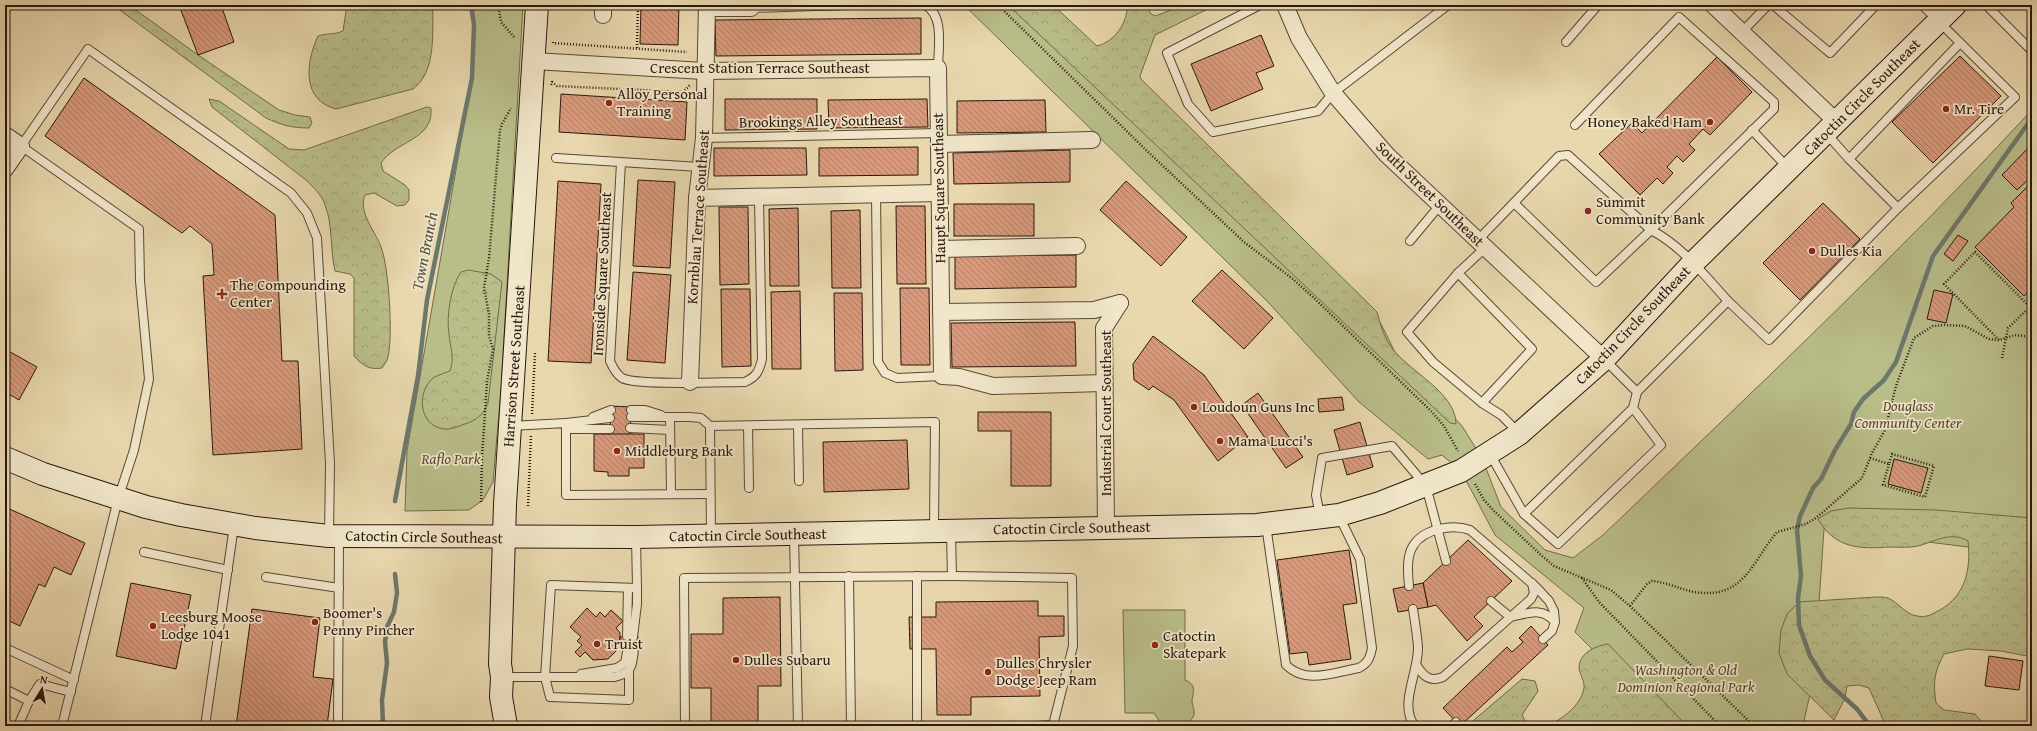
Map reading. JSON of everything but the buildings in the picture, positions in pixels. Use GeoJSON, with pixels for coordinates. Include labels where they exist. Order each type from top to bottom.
{"type":"FeatureCollection","features":[{"type":"Feature","properties":{"kind":"main road","name":"Harrison Street Southeast"},"geometry":{"type":"LineString","coordinates":[[506,726],[501,697],[502,677],[500,664],[503,538],[521,426],[537,5]]}},
{"type":"Feature","properties":{"kind":"main road","name":"Catoctin Circle Southeast"},"geometry":{"type":"LineString","coordinates":[[5,458],[43,474],[118,499],[181,515],[234,525],[290,533],[334,536],[503,538],[711,536],[1266,524],[1330,517],[1380,503],[1426,486],[1467,468],[1519,434],[1604,359],[1693,263],[1832,128],[1955,5]]}},
{"type":"Feature","properties":{"kind":"street","name":"South Street Southeast"},"geometry":{"type":"LineString","coordinates":[[1285,5],[1300,38],[1333,93],[1387,155],[1604,359]]}},
{"type":"Feature","properties":{"kind":"street"},"geometry":{"type":"LineString","coordinates":[[1714,5],[1742,32],[1832,128]]}},
{"type":"Feature","properties":{"kind":"street"},"geometry":{"type":"LineString","coordinates":[[707,6],[751,6]]}},
{"type":"Feature","properties":{"kind":"street","name":"Kornblau Terrace Southeast"},"geometry":{"type":"LineString","coordinates":[[690,382],[697,198],[704,138],[704,71],[707,6]]}},
{"type":"Feature","properties":{"kind":"street","name":"Crescent Station Terrace Southeast"},"geometry":{"type":"LineString","coordinates":[[534,61],[704,71],[938,68]]}},
{"type":"Feature","properties":{"kind":"street","name":"Haupt Square Southeast"},"geometry":{"type":"LineString","coordinates":[[938,68],[942,376]]}},
{"type":"Feature","properties":{"kind":"street"},"geometry":{"type":"LineString","coordinates":[[5,135],[21,146],[5,169]]}},
{"type":"Feature","properties":{"kind":"street"},"geometry":{"type":"LineString","coordinates":[[939,138],[1092,140]]}},
{"type":"Feature","properties":{"kind":"street"},"geometry":{"type":"LineString","coordinates":[[697,198],[759,198],[939,193]]}},
{"type":"Feature","properties":{"kind":"street"},"geometry":{"type":"LineString","coordinates":[[940,249],[1077,246]]}},
{"type":"Feature","properties":{"kind":"street","name":"Industrial Court Southeast"},"geometry":{"type":"LineString","coordinates":[[941,312],[1094,310],[1120,303],[1104,328],[1106,528]]}},
{"type":"Feature","properties":{"kind":"street"},"geometry":{"type":"LineString","coordinates":[[942,376],[959,377],[993,386],[1104,383]]}},
{"type":"Feature","properties":{"kind":"lane"},"geometry":{"type":"LineString","coordinates":[[751,6],[849,5]]}},
{"type":"Feature","properties":{"kind":"lane","name":"Haupt Square Southeast"},"geometry":{"type":"LineString","coordinates":[[925,5],[933,12],[937,23],[938,68]]}},
{"type":"Feature","properties":{"kind":"lane"},"geometry":{"type":"LineString","coordinates":[[1260,5],[1166,53],[1188,104],[1213,132],[1318,111],[1333,93],[1448,5]]}},
{"type":"Feature","properties":{"kind":"lane"},"geometry":{"type":"LineString","coordinates":[[1566,42],[1598,5]]}},
{"type":"Feature","properties":{"kind":"lane"},"geometry":{"type":"LineString","coordinates":[[1742,32],[1768,5]]}},
{"type":"Feature","properties":{"kind":"lane"},"geometry":{"type":"LineString","coordinates":[[1774,5],[1830,53],[1876,5]]}},
{"type":"Feature","properties":{"kind":"lane"},"geometry":{"type":"LineString","coordinates":[[1519,434],[1501,415],[1482,403],[1432,362],[1407,332],[1458,273],[1514,203],[1559,156],[1568,155],[1651,230],[1665,237],[1693,263],[1728,301],[1769,340],[1898,208],[2015,98],[1922,5]]}},
{"type":"Feature","properties":{"kind":"lane"},"geometry":{"type":"LineString","coordinates":[[1986,5],[2030,45]]}},
{"type":"Feature","properties":{"kind":"lane"},"geometry":{"type":"LineString","coordinates":[[1514,203],[1596,282],[1774,109],[1774,102],[1679,17],[1575,125]]}},
{"type":"Feature","properties":{"kind":"lane"},"geometry":{"type":"LineString","coordinates":[[1849,159],[1960,43]]}},
{"type":"Feature","properties":{"kind":"lane"},"geometry":{"type":"LineString","coordinates":[[62,726],[118,499],[134,450],[149,379],[140,281],[139,229],[21,146],[88,49],[291,193],[307,212],[317,238],[334,536],[339,588],[338,726]]}},
{"type":"Feature","properties":{"kind":"lane"},"geometry":{"type":"LineString","coordinates":[[1832,128],[1849,159],[1898,208]]}},
{"type":"Feature","properties":{"kind":"lane"},"geometry":{"type":"LineString","coordinates":[[1752,130],[1789,169]]}},
{"type":"Feature","properties":{"kind":"lane","name":"Brookings Alley Southeast"},"geometry":{"type":"LineString","coordinates":[[704,138],[939,138]]}},
{"type":"Feature","properties":{"kind":"lane"},"geometry":{"type":"LineString","coordinates":[[556,158],[700,167]]}},
{"type":"Feature","properties":{"kind":"lane","name":"Ironside Square Southeast"},"geometry":{"type":"LineString","coordinates":[[621,163],[610,361],[615,372],[623,379],[642,382],[745,382],[755,377],[760,369],[762,359],[759,198]]}},
{"type":"Feature","properties":{"kind":"lane"},"geometry":{"type":"LineString","coordinates":[[876,195],[878,362],[885,373],[897,378],[942,376]]}},
{"type":"Feature","properties":{"kind":"lane"},"geometry":{"type":"LineString","coordinates":[[1410,241],[1440,205]]}},
{"type":"Feature","properties":{"kind":"lane"},"geometry":{"type":"LineString","coordinates":[[1458,273],[1532,349],[1482,403]]}},
{"type":"Feature","properties":{"kind":"lane"},"geometry":{"type":"LineString","coordinates":[[1524,514],[1633,408],[1637,392],[1728,301]]}},
{"type":"Feature","properties":{"kind":"lane"},"geometry":{"type":"LineString","coordinates":[[1604,359],[1637,392]]}},
{"type":"Feature","properties":{"kind":"lane"},"geometry":{"type":"LineString","coordinates":[[1490,454],[1524,514],[1558,544],[1661,445],[1633,408]]}},
{"type":"Feature","properties":{"kind":"lane"},"geometry":{"type":"LineString","coordinates":[[670,423],[631,420],[670,423],[690,417],[700,418],[710,426],[798,426],[936,422],[942,531],[952,576]]}},
{"type":"Feature","properties":{"kind":"lane"},"geometry":{"type":"LineString","coordinates":[[521,426],[566,426],[610,420],[582,421],[566,426]]}},
{"type":"Feature","properties":{"kind":"lane"},"geometry":{"type":"LineString","coordinates":[[670,423],[671,494]]}},
{"type":"Feature","properties":{"kind":"lane"},"geometry":{"type":"LineString","coordinates":[[566,426],[566,495],[710,494]]}},
{"type":"Feature","properties":{"kind":"lane"},"geometry":{"type":"LineString","coordinates":[[710,426],[711,536]]}},
{"type":"Feature","properties":{"kind":"lane"},"geometry":{"type":"LineString","coordinates":[[748,426],[749,488]]}},
{"type":"Feature","properties":{"kind":"lane"},"geometry":{"type":"LineString","coordinates":[[798,426],[799,481]]}},
{"type":"Feature","properties":{"kind":"lane"},"geometry":{"type":"LineString","coordinates":[[1266,524],[1286,665],[1300,675],[1310,677],[1359,668],[1366,664],[1370,657],[1372,648],[1360,559],[1316,495],[1322,458],[1392,446],[1426,486],[1446,561]]}},
{"type":"Feature","properties":{"kind":"lane"},"geometry":{"type":"LineString","coordinates":[[205,726],[234,525]]}},
{"type":"Feature","properties":{"kind":"lane"},"geometry":{"type":"LineString","coordinates":[[1410,586],[1408,568],[1413,546],[1422,537],[1438,529],[1460,527],[1470,530],[1532,583],[1549,601],[1554,611],[1554,622],[1552,631],[1543,639]]}},
{"type":"Feature","properties":{"kind":"lane"},"geometry":{"type":"LineString","coordinates":[[794,534],[798,726]]}},
{"type":"Feature","properties":{"kind":"lane"},"geometry":{"type":"LineString","coordinates":[[628,588],[630,637],[637,604],[636,537]]}},
{"type":"Feature","properties":{"kind":"lane"},"geometry":{"type":"LineString","coordinates":[[144,552],[228,570]]}},
{"type":"Feature","properties":{"kind":"lane"},"geometry":{"type":"LineString","coordinates":[[849,576],[851,726]]}},
{"type":"Feature","properties":{"kind":"lane"},"geometry":{"type":"LineString","coordinates":[[917,576],[918,726]]}},
{"type":"Feature","properties":{"kind":"lane"},"geometry":{"type":"LineString","coordinates":[[685,726],[684,578],[952,576],[1072,578],[1073,646],[1053,726],[1036,726]]}},
{"type":"Feature","properties":{"kind":"lane"},"geometry":{"type":"LineString","coordinates":[[266,577],[339,588]]}},
{"type":"Feature","properties":{"kind":"lane"},"geometry":{"type":"LineString","coordinates":[[1417,666],[1422,674],[1429,678],[1436,680],[1443,677],[1531,598],[1534,593],[1532,583]]}},
{"type":"Feature","properties":{"kind":"lane"},"geometry":{"type":"LineString","coordinates":[[569,677],[594,671],[617,668],[625,663],[631,647],[633,662],[629,671],[629,700],[550,697],[545,677],[551,585],[637,588]]}},
{"type":"Feature","properties":{"kind":"lane"},"geometry":{"type":"LineString","coordinates":[[1491,601],[1510,617]]}},
{"type":"Feature","properties":{"kind":"lane"},"geometry":{"type":"LineString","coordinates":[[1413,609],[1418,647],[1417,666],[1408,699],[1409,711],[1415,726]]}},
{"type":"Feature","properties":{"kind":"lane"},"geometry":{"type":"LineString","coordinates":[[1510,617],[1530,612],[1540,612],[1550,617],[1554,622]]}},
{"type":"Feature","properties":{"kind":"lane"},"geometry":{"type":"LineString","coordinates":[[5,648],[74,680]]}},
{"type":"Feature","properties":{"kind":"lane"},"geometry":{"type":"LineString","coordinates":[[502,677],[614,677],[623,675],[629,671]]}},
{"type":"Feature","properties":{"kind":"lane"},"geometry":{"type":"LineString","coordinates":[[18,726],[28,701],[40,684],[71,692]]}},
{"type":"Feature","properties":{"kind":"lane"},"geometry":{"type":"LineString","coordinates":[[5,689],[28,701]]}},
{"type":"Feature","properties":{"kind":"path"},"geometry":{"type":"LineString","coordinates":[[498,5],[500,22],[514,36],[517,43]]}},
{"type":"Feature","properties":{"kind":"path"},"geometry":{"type":"LineString","coordinates":[[637,48],[638,5]]}},
{"type":"Feature","properties":{"kind":"path"},"geometry":{"type":"LineString","coordinates":[[998,5],[1147,151],[1244,242],[1293,279],[1320,303],[1432,412],[1444,426],[1484,500],[1512,528],[1554,566],[1611,590],[1630,606],[1754,726]]}},
{"type":"Feature","properties":{"kind":"path"},"geometry":{"type":"LineString","coordinates":[[553,36],[553,43],[687,52]]}},
{"type":"Feature","properties":{"kind":"path"},"geometry":{"type":"LineString","coordinates":[[549,88],[552,82],[557,86],[683,92],[690,85]]}},
{"type":"Feature","properties":{"kind":"path"},"geometry":{"type":"LineString","coordinates":[[481,502],[483,426],[487,382],[493,349],[487,327],[489,314],[484,288],[489,258],[500,130],[512,106]]}},
{"type":"Feature","properties":{"kind":"path"},"geometry":{"type":"LineString","coordinates":[[1999,340],[1944,284],[1975,252],[2031,306],[2008,328],[2002,358]]}},
{"type":"Feature","properties":{"kind":"path"},"geometry":{"type":"LineString","coordinates":[[1630,606],[1647,584],[1652,581],[1705,594],[1720,593],[1738,584],[1752,568],[1777,532],[1790,527],[1806,524],[1843,496],[1862,478],[1870,458],[1885,430],[1896,386],[1914,338],[1933,326],[1944,324],[1965,326],[1989,339],[1999,340],[2015,336],[2032,337]]}},
{"type":"Feature","properties":{"kind":"path"},"geometry":{"type":"LineString","coordinates":[[528,506],[521,426],[535,347]]}},
{"type":"Feature","properties":{"kind":"path"},"geometry":{"type":"LineString","coordinates":[[1892,454],[1934,466],[1925,497],[1883,485],[1889,464],[1892,454]]}},
{"type":"Feature","properties":{"kind":"path"},"geometry":{"type":"LineString","coordinates":[[1870,458],[1889,464]]}},
{"type":"Feature","properties":{"kind":"path"},"geometry":{"type":"LineString","coordinates":[[1582,578],[1599,602],[1720,726]]}},
{"type":"Feature","properties":{"kind":"green space"},"geometry":{"type":"Polygon","coordinates":[[[113,5],[129,5],[198,55],[279,110],[295,115],[310,117],[312,123],[309,128],[287,126],[266,118],[113,5]]]}},
{"type":"Feature","properties":{"kind":"green space"},"geometry":{"type":"Polygon","coordinates":[[[347,5],[433,5],[433,39],[430,62],[421,81],[413,89],[336,109],[325,104],[317,97],[312,89],[309,79],[309,68],[314,46],[318,36],[343,31],[347,5]]]}},
{"type":"Feature","properties":{"kind":"green space","name":"Raflo Park"},"geometry":{"type":"Polygon","coordinates":[[[471,5],[523,5],[501,390],[493,482],[483,500],[469,510],[405,511],[407,451],[472,78],[474,25],[471,5]]]}},
{"type":"Feature","properties":{"kind":"green space","name":"Douglass Community Center"},"geometry":{"type":"Polygon","coordinates":[[[964,5],[1045,5],[1380,322],[1396,354],[1462,426],[1482,458],[1501,507],[1545,550],[1573,558],[1603,535],[1820,326],[1928,219],[2032,110],[2032,555],[1824,529],[1814,677],[1804,726],[1669,726],[1575,632],[1584,608],[1495,535],[1461,471],[1442,455],[1428,459],[1358,401],[1267,301],[964,5]]]}},
{"type":"Feature","properties":{"kind":"green space"},"geometry":{"type":"Polygon","coordinates":[[[1008,5],[1053,5],[1097,46],[1110,40],[1119,31],[1125,19],[1128,5],[1147,5],[1150,13],[1155,16],[1185,5],[1216,5],[1155,35],[1140,76],[1141,79],[1377,312],[1383,333],[1396,354],[1428,381],[1448,401],[1454,412],[1456,424],[1450,423],[1008,5]]]}},
{"type":"Feature","properties":{"kind":"green space"},"geometry":{"type":"Polygon","coordinates":[[[209,99],[219,101],[289,149],[304,150],[427,107],[431,108],[430,119],[420,134],[395,150],[381,163],[383,171],[405,185],[409,190],[409,200],[405,205],[397,206],[374,193],[365,195],[363,202],[365,215],[381,247],[388,285],[390,334],[388,358],[382,368],[370,368],[354,356],[354,278],[350,274],[335,271],[328,213],[324,201],[306,180],[212,107],[209,99]]]}},
{"type":"Feature","properties":{"kind":"green space"},"geometry":{"type":"Polygon","coordinates":[[[468,270],[491,274],[502,282],[488,403],[480,416],[473,421],[454,428],[444,429],[436,427],[429,422],[425,416],[422,400],[428,384],[433,378],[450,371],[452,357],[448,319],[450,302],[457,278],[461,272],[468,270]]]}},
{"type":"Feature","properties":{"kind":"green space"},"geometry":{"type":"Polygon","coordinates":[[[1849,508],[1936,510],[2032,518],[2032,657],[2001,651],[1967,649],[1944,654],[1936,672],[1936,703],[1944,710],[1975,714],[1983,723],[1983,726],[1886,726],[1869,688],[1859,685],[1847,686],[1845,698],[1834,720],[1787,674],[1779,653],[1781,630],[1787,614],[1799,602],[1884,597],[1892,600],[1913,615],[1924,616],[1934,613],[1949,604],[1956,597],[1965,580],[1969,561],[1968,541],[1962,538],[1949,537],[1912,547],[1868,548],[1849,545],[1840,542],[1832,536],[1818,519],[1831,511],[1849,508]]]}},
{"type":"Feature","properties":{"kind":"green space","name":"Catoctin Skatepark"},"geometry":{"type":"Polygon","coordinates":[[[1123,610],[1185,610],[1185,680],[1193,686],[1192,701],[1194,715],[1185,726],[1162,725],[1154,713],[1125,713],[1123,610]]]}},
{"type":"Feature","properties":{"kind":"green space"},"geometry":{"type":"Polygon","coordinates":[[[1608,644],[1687,726],[1546,726],[1565,715],[1580,700],[1584,685],[1579,667],[1580,662],[1585,654],[1594,648],[1608,644]]]}},
{"type":"Feature","properties":{"kind":"green space"},"geometry":{"type":"Polygon","coordinates":[[[1522,679],[1535,681],[1538,691],[1522,715],[1526,723],[1546,726],[1467,726],[1522,679]]]}},
{"type":"Feature","properties":{"kind":"waterway","name":"Town Branch"},"geometry":{"type":"LineString","coordinates":[[395,501],[418,376],[427,300],[472,78],[474,25],[471,5]]}},
{"type":"Feature","properties":{"kind":"waterway"},"geometry":{"type":"LineString","coordinates":[[1870,726],[1857,709],[1825,680],[1810,656],[1799,625],[1798,598],[1801,576],[1797,530],[1800,516],[1813,488],[1821,479],[1835,450],[1851,424],[1854,412],[1863,399],[1884,380],[1896,362],[1933,256],[2032,118]]}},
{"type":"Feature","properties":{"kind":"waterway","name":"Town Branch"},"geometry":{"type":"LineString","coordinates":[[383,726],[382,700],[387,663],[385,642],[387,627],[394,612],[397,593],[395,574]]}},
{"type":"Feature","properties":{"kind":"place","name":"Alloy Personal Training"},"geometry":{"type":"Point","coordinates":[609,103]}},
{"type":"Feature","properties":{"kind":"place","name":"Mr. Tire"},"geometry":{"type":"Point","coordinates":[1946,109]}},
{"type":"Feature","properties":{"kind":"place","name":"Honey Baked Ham"},"geometry":{"type":"Point","coordinates":[1710,122]}},
{"type":"Feature","properties":{"kind":"place","name":"Summit Community Bank"},"geometry":{"type":"Point","coordinates":[1588,211]}},
{"type":"Feature","properties":{"kind":"place","name":"Dulles Kia"},"geometry":{"type":"Point","coordinates":[1812,251]}},
{"type":"Feature","properties":{"kind":"place","name":"The Compounding Center"},"geometry":{"type":"Point","coordinates":[222,294]}},
{"type":"Feature","properties":{"kind":"place","name":"Loudoun Guns Inc"},"geometry":{"type":"Point","coordinates":[1194,407]}},
{"type":"Feature","properties":{"kind":"place","name":"Mama Lucci's"},"geometry":{"type":"Point","coordinates":[1220,441]}},
{"type":"Feature","properties":{"kind":"place","name":"Middleburg Bank"},"geometry":{"type":"Point","coordinates":[617,451]}},
{"type":"Feature","properties":{"kind":"place","name":"Boomer's Penny Pincher"},"geometry":{"type":"Point","coordinates":[315,622]}},
{"type":"Feature","properties":{"kind":"place","name":"Leesburg Moose Lodge 1041"},"geometry":{"type":"Point","coordinates":[153,626]}},
{"type":"Feature","properties":{"kind":"place","name":"Truist"},"geometry":{"type":"Point","coordinates":[597,644]}},
{"type":"Feature","properties":{"kind":"place","name":"Catoctin Skatepark"},"geometry":{"type":"Point","coordinates":[1155,645]}},
{"type":"Feature","properties":{"kind":"place","name":"Dulles Subaru"},"geometry":{"type":"Point","coordinates":[736,660]}},
{"type":"Feature","properties":{"kind":"place","name":"Dulles Chrysler Dodge Jeep Ram"},"geometry":{"type":"Point","coordinates":[988,672]}},
{"type":"Feature","properties":{"kind":"park label","name":"Washington & Old Dominion Regional Park"},"geometry":{"type":"Point","coordinates":[1686,678]}}]}
